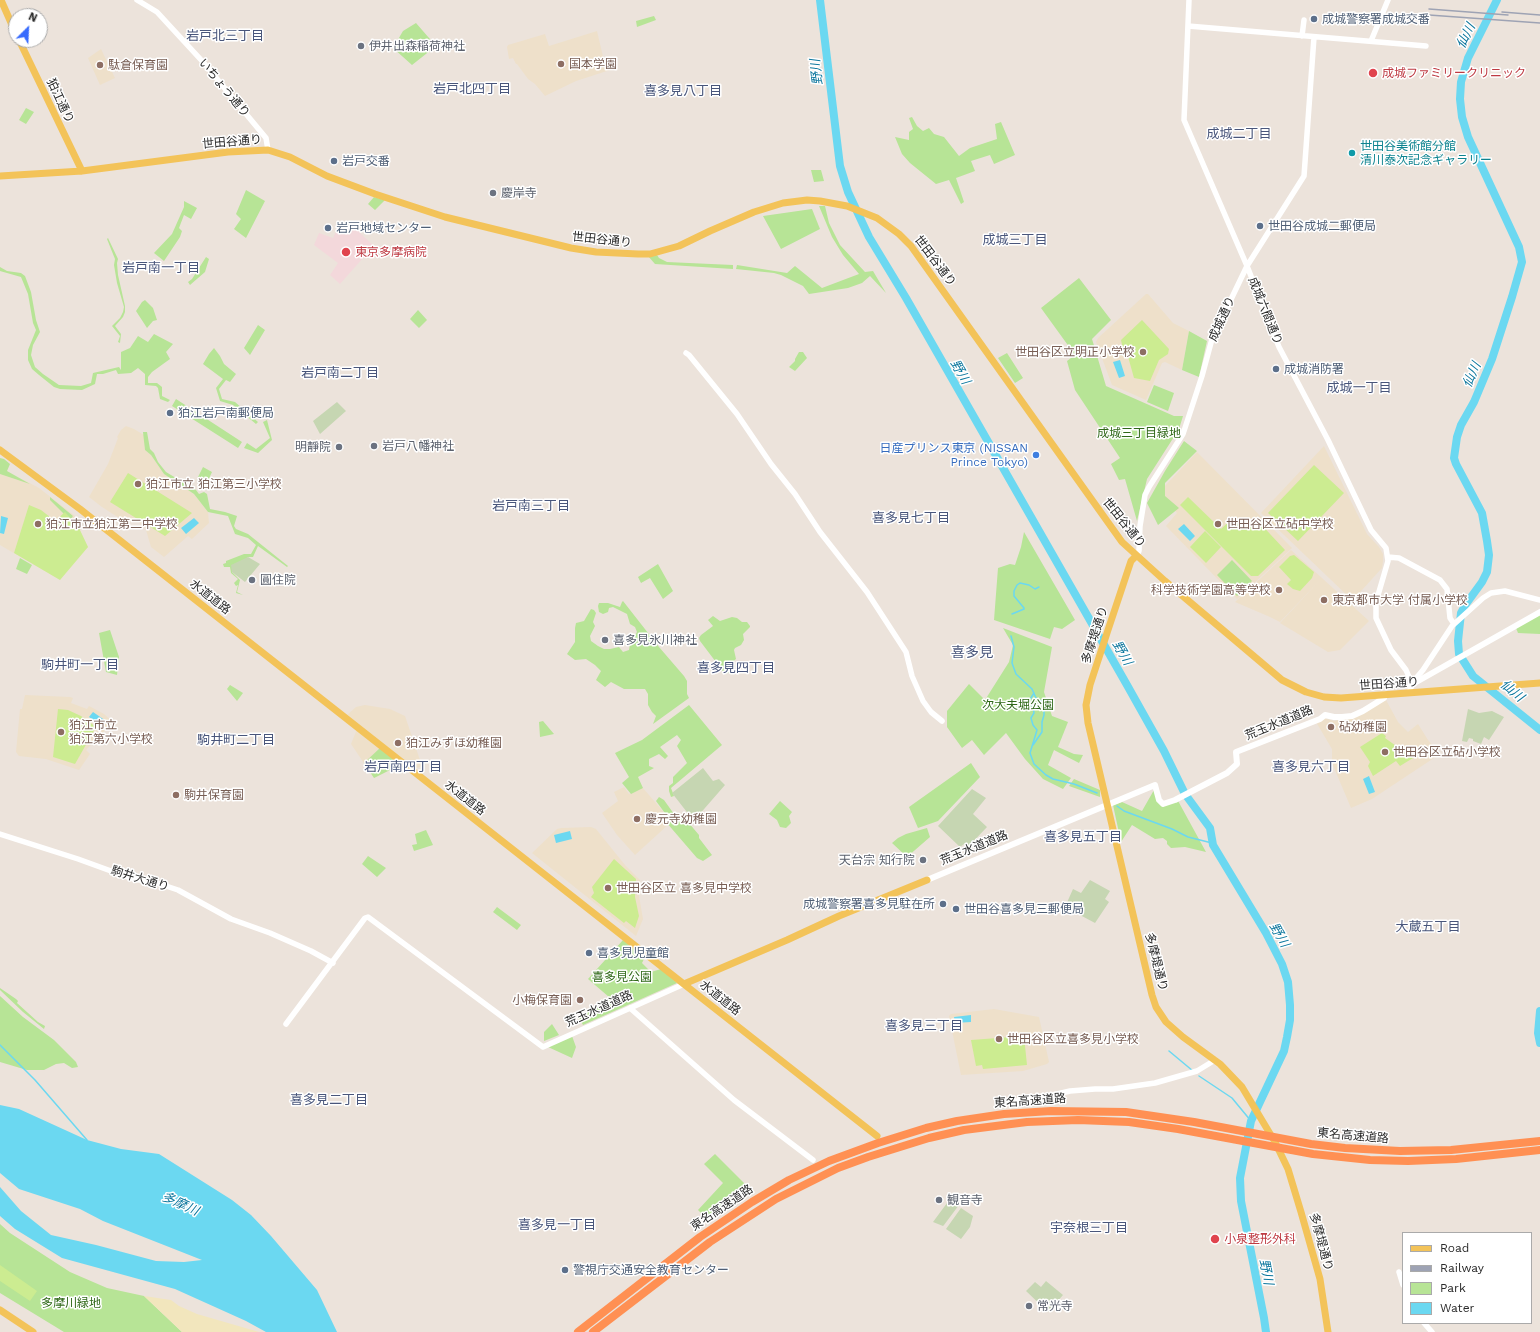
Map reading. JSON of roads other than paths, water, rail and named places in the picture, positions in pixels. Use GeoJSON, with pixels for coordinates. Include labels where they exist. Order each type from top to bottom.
{"type":"FeatureCollection","features":[{"type":"Feature","properties":{"kind":"highway","name":"東名高速道路"},"geometry":{"type":"LineString","coordinates":[[578,1332],[700,1237],[758,1198],[800,1175],[836,1159],[878,1143],[926,1128],[957,1121],[1011,1114],[1051,1111],[1104,1111],[1133,1113],[1176,1119],[1311,1144],[1345,1148],[1425,1151],[1540,1141]]}},
{"type":"Feature","properties":{"kind":"highway","name":"東名高速道路"},"geometry":{"type":"LineString","coordinates":[[594,1332],[710,1242],[776,1199],[838,1168],[929,1138],[964,1130],[1027,1122],[1106,1121],[1172,1128],[1285,1149],[1343,1158],[1370,1160],[1456,1159],[1540,1150]]}},
{"type":"Feature","properties":{"kind":"main road"},"geometry":{"type":"LineString","coordinates":[[1,0],[8,16]]}},
{"type":"Feature","properties":{"kind":"main road","name":"狛江通り"},"geometry":{"type":"LineString","coordinates":[[23,48],[82,171]]}},
{"type":"Feature","properties":{"kind":"main road","name":"世田谷通り"},"geometry":{"type":"LineString","coordinates":[[0,176],[82,171],[228,152],[268,150],[290,157],[334,178],[424,211],[551,244],[596,252],[650,254],[679,246],[759,210],[783,203],[807,200],[820,201],[840,204],[868,213],[891,228],[911,246],[1122,542],[1136,556],[1282,680],[1306,692],[1324,697],[1341,698],[1540,683]]}},
{"type":"Feature","properties":{"kind":"main road","name":"水道道路"},"geometry":{"type":"LineString","coordinates":[[0,450],[80,509],[876,1136]]}},
{"type":"Feature","properties":{"kind":"main road","name":"多摩堤通り"},"geometry":{"type":"LineString","coordinates":[[1136,556],[1131,561],[1088,692],[1086,714],[1149,983],[1156,1007],[1166,1022],[1215,1060],[1236,1080],[1251,1100],[1282,1156],[1292,1181],[1320,1278],[1328,1332]]}},
{"type":"Feature","properties":{"kind":"main road"},"geometry":{"type":"LineString","coordinates":[[1410,693],[1410,685],[1540,612]]}},
{"type":"Feature","properties":{"kind":"main road","name":"荒玉水道道路"},"geometry":{"type":"LineString","coordinates":[[684,984],[839,916],[1040,832],[1108,806],[1155,785],[1160,800],[1163,804],[1177,800],[1227,773],[1237,764],[1236,752],[1293,728],[1320,719],[1325,715],[1342,717],[1352,716],[1363,712],[1384,698],[1385,694]]}},
{"type":"Feature","properties":{"kind":"main road"},"geometry":{"type":"LineString","coordinates":[[0,1310],[33,1332]]}},
{"type":"Feature","properties":{"kind":"street","name":"いちょう通り"},"geometry":{"type":"LineString","coordinates":[[137,0],[157,12],[198,57],[266,138],[268,150]]}},
{"type":"Feature","properties":{"kind":"street","name":"成城六間通り"},"geometry":{"type":"LineString","coordinates":[[1189,0],[1184,120],[1247,266],[1279,347],[1328,440],[1371,530],[1383,544],[1388,557]]}},
{"type":"Feature","properties":{"kind":"street"},"geometry":{"type":"LineString","coordinates":[[1371,41],[1388,0]]}},
{"type":"Feature","properties":{"kind":"street"},"geometry":{"type":"LineString","coordinates":[[1302,36],[1304,20]]}},
{"type":"Feature","properties":{"kind":"street"},"geometry":{"type":"LineString","coordinates":[[1188,26],[1426,46]]}},
{"type":"Feature","properties":{"kind":"street","name":"成城通り"},"geometry":{"type":"LineString","coordinates":[[1136,556],[1139,551],[1140,526],[1145,495],[1183,434],[1202,376],[1212,339],[1247,266],[1304,176],[1314,37]]}},
{"type":"Feature","properties":{"kind":"street"},"geometry":{"type":"LineString","coordinates":[[686,353],[737,414],[771,464],[795,494],[820,532],[867,592],[906,652],[912,676],[923,701],[931,712],[942,721]]}},
{"type":"Feature","properties":{"kind":"street"},"geometry":{"type":"LineString","coordinates":[[1410,685],[1410,680],[1406,670],[1391,650],[1376,618],[1376,602],[1387,566],[1388,557],[1391,556],[1399,558],[1440,580],[1446,589],[1450,618],[1455,622]]}},
{"type":"Feature","properties":{"kind":"street"},"geometry":{"type":"LineString","coordinates":[[1410,685],[1423,670],[1455,622],[1483,598],[1491,593],[1508,592],[1540,600]]}},
{"type":"Feature","properties":{"kind":"street","name":"駒井大通り"},"geometry":{"type":"LineString","coordinates":[[0,834],[78,859],[133,879],[154,882],[170,887],[231,919],[297,945],[332,963]]}},
{"type":"Feature","properties":{"kind":"street","name":"荒玉水道道路"},"geometry":{"type":"LineString","coordinates":[[332,963],[365,918],[368,918],[471,992],[543,1047],[684,984]]}},
{"type":"Feature","properties":{"kind":"street"},"geometry":{"type":"LineString","coordinates":[[286,1024],[332,963]]}},
{"type":"Feature","properties":{"kind":"street"},"geometry":{"type":"LineString","coordinates":[[630,1008],[734,1100],[813,1160]]}},
{"type":"Feature","properties":{"kind":"street"},"geometry":{"type":"LineString","coordinates":[[1011,1102],[1070,1091],[1095,1089],[1113,1090],[1161,1081],[1197,1071],[1215,1060]]}},
{"type":"Feature","properties":{"kind":"street"},"geometry":{"type":"LineString","coordinates":[[1399,1272],[1402,1282]]}},
{"type":"Feature","properties":{"kind":"street"},"geometry":{"type":"LineString","coordinates":[[1425,1324],[1432,1332]]}},
{"type":"Feature","properties":{"kind":"water"},"geometry":{"type":"Polygon","coordinates":[[[1120,360],[1125,376],[1119,378],[1113,362],[1120,360]]]}},
{"type":"Feature","properties":{"kind":"water"},"geometry":{"type":"Polygon","coordinates":[[[1,516],[8,518],[4,534],[0,533],[1,516]]]}},
{"type":"Feature","properties":{"kind":"water"},"geometry":{"type":"Polygon","coordinates":[[[194,518],[199,523],[186,534],[181,528],[194,518]]]}},
{"type":"Feature","properties":{"kind":"water"},"geometry":{"type":"Polygon","coordinates":[[[1184,524],[1195,536],[1190,541],[1178,529],[1184,524]]]}},
{"type":"Feature","properties":{"kind":"water"},"geometry":{"type":"Polygon","coordinates":[[[93,712],[106,721],[102,726],[89,717],[93,712]]]}},
{"type":"Feature","properties":{"kind":"water"},"geometry":{"type":"Polygon","coordinates":[[[1369,776],[1375,792],[1369,794],[1363,779],[1369,776]]]}},
{"type":"Feature","properties":{"kind":"water"},"geometry":{"type":"Polygon","coordinates":[[[570,831],[572,839],[556,843],[554,835],[570,831]]]}},
{"type":"Feature","properties":{"kind":"water"},"geometry":{"type":"Polygon","coordinates":[[[971,1015],[971,1022],[955,1023],[954,1017],[971,1015]]]}},
{"type":"Feature","properties":{"kind":"water","name":"多摩川"},"geometry":{"type":"Polygon","coordinates":[[[0,1105],[19,1109],[87,1140],[121,1149],[159,1154],[232,1200],[251,1215],[271,1236],[317,1290],[337,1332],[266,1332],[246,1321],[175,1289],[62,1258],[15,1229],[0,1216],[0,1187],[21,1211],[51,1235],[156,1261],[184,1262],[202,1260],[103,1221],[80,1209],[19,1189],[0,1173],[0,1105]]]}},
{"type":"Feature","properties":{"kind":"waterway","name":"野川"},"geometry":{"type":"LineString","coordinates":[[820,0],[840,166],[848,192],[869,237],[906,298],[1127,685],[1164,751],[1185,794],[1210,828],[1213,845],[1266,933],[1282,964],[1288,982],[1290,1005],[1290,1020],[1287,1037],[1284,1051],[1251,1121],[1240,1178],[1241,1201],[1266,1332]]}},
{"type":"Feature","properties":{"kind":"waterway","name":"仙川"},"geometry":{"type":"LineString","coordinates":[[1497,0],[1468,58],[1461,82],[1460,99],[1462,117],[1468,137],[1519,247],[1522,262],[1492,359],[1474,402],[1461,425],[1457,437],[1454,458],[1482,513],[1489,555],[1487,572],[1461,613],[1458,641],[1459,654],[1473,676],[1540,730]]}},
{"type":"Feature","properties":{"kind":"waterway"},"geometry":{"type":"LineString","coordinates":[[1012,614],[1024,609],[1014,596],[1014,591],[1017,585],[1020,583],[1029,585],[1035,589],[1039,587]]}},
{"type":"Feature","properties":{"kind":"waterway"},"geometry":{"type":"LineString","coordinates":[[1011,636],[1014,647],[1012,663],[1016,674],[1032,689],[1036,698],[1041,701],[1044,707],[1042,732],[1033,745]]}},
{"type":"Feature","properties":{"kind":"waterway"},"geometry":{"type":"LineString","coordinates":[[1033,725],[1031,718],[1034,713],[1033,707],[1029,701],[1034,693]]}},
{"type":"Feature","properties":{"kind":"waterway"},"geometry":{"type":"LineString","coordinates":[[1033,725],[1037,730],[1030,753],[1034,764],[1053,779],[1074,784],[1097,793]]}},
{"type":"Feature","properties":{"kind":"waterway"},"geometry":{"type":"LineString","coordinates":[[1117,806],[1124,811],[1172,829],[1188,837],[1212,843]]}},
{"type":"Feature","properties":{"kind":"waterway","name":"仙川"},"geometry":{"type":"LineString","coordinates":[[1540,1011],[1538,1033],[1540,1043]]}},
{"type":"Feature","properties":{"kind":"waterway"},"geometry":{"type":"LineString","coordinates":[[0,1045],[35,1080],[87,1140]]}},
{"type":"Feature","properties":{"kind":"waterway"},"geometry":{"type":"LineString","coordinates":[[1169,1051],[1193,1071]]}},
{"type":"Feature","properties":{"kind":"waterway"},"geometry":{"type":"LineString","coordinates":[[1199,1076],[1232,1098],[1251,1121]]}},
{"type":"Feature","properties":{"kind":"railway"},"geometry":{"type":"LineString","coordinates":[[1429,9],[1508,15]]}},
{"type":"Feature","properties":{"kind":"railway"},"geometry":{"type":"LineString","coordinates":[[1502,12],[1540,15]]}},
{"type":"Feature","properties":{"kind":"railway"},"geometry":{"type":"LineString","coordinates":[[1429,15],[1540,23]]}},
{"type":"Feature","properties":{"kind":"place","name":"成城警察署成城交番"},"geometry":{"type":"Point","coordinates":[1314,19]}},
{"type":"Feature","properties":{"kind":"place","name":"伊井出森稲荷神社"},"geometry":{"type":"Point","coordinates":[361,46]}},
{"type":"Feature","properties":{"kind":"place","name":"国本学園"},"geometry":{"type":"Point","coordinates":[561,64]}},
{"type":"Feature","properties":{"kind":"place","name":"駄倉保育園"},"geometry":{"type":"Point","coordinates":[100,65]}},
{"type":"Feature","properties":{"kind":"place","name":"成城ファミリークリニック"},"geometry":{"type":"Point","coordinates":[1373,73]}},
{"type":"Feature","properties":{"kind":"place","name":"世田谷美術館分館 清川泰次記念ギャラリー"},"geometry":{"type":"Point","coordinates":[1352,153]}},
{"type":"Feature","properties":{"kind":"place","name":"岩戸交番"},"geometry":{"type":"Point","coordinates":[334,161]}},
{"type":"Feature","properties":{"kind":"place","name":"慶岸寺"},"geometry":{"type":"Point","coordinates":[493,193]}},
{"type":"Feature","properties":{"kind":"place","name":"世田谷成城二郵便局"},"geometry":{"type":"Point","coordinates":[1260,226]}},
{"type":"Feature","properties":{"kind":"place","name":"岩戸地域センター"},"geometry":{"type":"Point","coordinates":[328,228]}},
{"type":"Feature","properties":{"kind":"place","name":"東京多摩病院"},"geometry":{"type":"Point","coordinates":[346,252]}},
{"type":"Feature","properties":{"kind":"place","name":"世田谷区立明正小学校"},"geometry":{"type":"Point","coordinates":[1143,352]}},
{"type":"Feature","properties":{"kind":"place","name":"成城消防署"},"geometry":{"type":"Point","coordinates":[1276,369]}},
{"type":"Feature","properties":{"kind":"place","name":"狛江岩戸南郵便局"},"geometry":{"type":"Point","coordinates":[170,413]}},
{"type":"Feature","properties":{"kind":"place","name":"岩戸八幡神社"},"geometry":{"type":"Point","coordinates":[374,446]}},
{"type":"Feature","properties":{"kind":"place","name":"明靜院"},"geometry":{"type":"Point","coordinates":[339,447]}},
{"type":"Feature","properties":{"kind":"place","name":"日産プリンス東京 (NISSAN Prince Tokyo)"},"geometry":{"type":"Point","coordinates":[1036,455]}},
{"type":"Feature","properties":{"kind":"place","name":"狛江市立 狛江第三小学校"},"geometry":{"type":"Point","coordinates":[138,484]}},
{"type":"Feature","properties":{"kind":"place","name":"狛江市立狛江第二中学校"},"geometry":{"type":"Point","coordinates":[38,524]}},
{"type":"Feature","properties":{"kind":"place","name":"世田谷区立砧中学校"},"geometry":{"type":"Point","coordinates":[1218,524]}},
{"type":"Feature","properties":{"kind":"place","name":"圓住院"},"geometry":{"type":"Point","coordinates":[252,580]}},
{"type":"Feature","properties":{"kind":"place","name":"科学技術学園高等学校"},"geometry":{"type":"Point","coordinates":[1279,590]}},
{"type":"Feature","properties":{"kind":"place","name":"東京都市大学 付属小学校"},"geometry":{"type":"Point","coordinates":[1324,600]}},
{"type":"Feature","properties":{"kind":"place","name":"喜多見氷川神社"},"geometry":{"type":"Point","coordinates":[605,640]}},
{"type":"Feature","properties":{"kind":"place","name":"砧幼稚園"},"geometry":{"type":"Point","coordinates":[1331,727]}},
{"type":"Feature","properties":{"kind":"place","name":"狛江市立 狛江第六小学校"},"geometry":{"type":"Point","coordinates":[61,732]}},
{"type":"Feature","properties":{"kind":"place","name":"狛江みずほ幼稚園"},"geometry":{"type":"Point","coordinates":[398,743]}},
{"type":"Feature","properties":{"kind":"place","name":"世田谷区立砧小学校"},"geometry":{"type":"Point","coordinates":[1385,752]}},
{"type":"Feature","properties":{"kind":"place","name":"駒井保育園"},"geometry":{"type":"Point","coordinates":[176,795]}},
{"type":"Feature","properties":{"kind":"place","name":"慶元寺幼稚園"},"geometry":{"type":"Point","coordinates":[637,819]}},
{"type":"Feature","properties":{"kind":"place","name":"天台宗 知行院"},"geometry":{"type":"Point","coordinates":[923,860]}},
{"type":"Feature","properties":{"kind":"place","name":"世田谷区立 喜多見中学校"},"geometry":{"type":"Point","coordinates":[608,888]}},
{"type":"Feature","properties":{"kind":"place","name":"成城警察署喜多見駐在所"},"geometry":{"type":"Point","coordinates":[943,904]}},
{"type":"Feature","properties":{"kind":"place","name":"世田谷喜多見三郵便局"},"geometry":{"type":"Point","coordinates":[956,909]}},
{"type":"Feature","properties":{"kind":"place","name":"喜多見児童館"},"geometry":{"type":"Point","coordinates":[589,953]}},
{"type":"Feature","properties":{"kind":"place","name":"小梅保育園"},"geometry":{"type":"Point","coordinates":[580,1000]}},
{"type":"Feature","properties":{"kind":"place","name":"世田谷区立喜多見小学校"},"geometry":{"type":"Point","coordinates":[999,1039]}},
{"type":"Feature","properties":{"kind":"place","name":"観音寺"},"geometry":{"type":"Point","coordinates":[939,1200]}},
{"type":"Feature","properties":{"kind":"place","name":"小泉整形外科"},"geometry":{"type":"Point","coordinates":[1215,1239]}},
{"type":"Feature","properties":{"kind":"place","name":"警視庁交通安全教育センター"},"geometry":{"type":"Point","coordinates":[565,1270]}},
{"type":"Feature","properties":{"kind":"place","name":"常光寺"},"geometry":{"type":"Point","coordinates":[1029,1306]}},
{"type":"Feature","properties":{"kind":"district","name":"岩戸北三丁目"},"geometry":{"type":"Point","coordinates":[225,36]}},
{"type":"Feature","properties":{"kind":"district","name":"岩戸北四丁目"},"geometry":{"type":"Point","coordinates":[472,89]}},
{"type":"Feature","properties":{"kind":"district","name":"喜多見八丁目"},"geometry":{"type":"Point","coordinates":[683,91]}},
{"type":"Feature","properties":{"kind":"district","name":"成城二丁目"},"geometry":{"type":"Point","coordinates":[1239,134]}},
{"type":"Feature","properties":{"kind":"district","name":"成城三丁目"},"geometry":{"type":"Point","coordinates":[1015,240]}},
{"type":"Feature","properties":{"kind":"district","name":"岩戸南一丁目"},"geometry":{"type":"Point","coordinates":[161,268]}},
{"type":"Feature","properties":{"kind":"district","name":"岩戸南二丁目"},"geometry":{"type":"Point","coordinates":[340,373]}},
{"type":"Feature","properties":{"kind":"district","name":"成城一丁目"},"geometry":{"type":"Point","coordinates":[1359,388]}},
{"type":"Feature","properties":{"kind":"district","name":"岩戸南三丁目"},"geometry":{"type":"Point","coordinates":[531,506]}},
{"type":"Feature","properties":{"kind":"district","name":"喜多見七丁目"},"geometry":{"type":"Point","coordinates":[911,518]}},
{"type":"Feature","properties":{"kind":"district","name":"喜多見"},"geometry":{"type":"Point","coordinates":[972,653]}},
{"type":"Feature","properties":{"kind":"district","name":"駒井町一丁目"},"geometry":{"type":"Point","coordinates":[80,665]}},
{"type":"Feature","properties":{"kind":"district","name":"喜多見四丁目"},"geometry":{"type":"Point","coordinates":[736,668]}},
{"type":"Feature","properties":{"kind":"district","name":"駒井町二丁目"},"geometry":{"type":"Point","coordinates":[236,740]}},
{"type":"Feature","properties":{"kind":"district","name":"岩戸南四丁目"},"geometry":{"type":"Point","coordinates":[403,767]}},
{"type":"Feature","properties":{"kind":"district","name":"喜多見六丁目"},"geometry":{"type":"Point","coordinates":[1311,767]}},
{"type":"Feature","properties":{"kind":"district","name":"喜多見五丁目"},"geometry":{"type":"Point","coordinates":[1083,837]}},
{"type":"Feature","properties":{"kind":"district","name":"大蔵五丁目"},"geometry":{"type":"Point","coordinates":[1428,927]}},
{"type":"Feature","properties":{"kind":"district","name":"喜多見三丁目"},"geometry":{"type":"Point","coordinates":[924,1026]}},
{"type":"Feature","properties":{"kind":"district","name":"喜多見二丁目"},"geometry":{"type":"Point","coordinates":[329,1100]}},
{"type":"Feature","properties":{"kind":"district","name":"喜多見一丁目"},"geometry":{"type":"Point","coordinates":[557,1225]}},
{"type":"Feature","properties":{"kind":"district","name":"宇奈根三丁目"},"geometry":{"type":"Point","coordinates":[1089,1228]}},
{"type":"Feature","properties":{"kind":"park label","name":"成城三丁目緑地"},"geometry":{"type":"Point","coordinates":[1139,433]}},
{"type":"Feature","properties":{"kind":"park label","name":"次大夫堀公園"},"geometry":{"type":"Point","coordinates":[1018,705]}},
{"type":"Feature","properties":{"kind":"park label","name":"喜多見公園"},"geometry":{"type":"Point","coordinates":[622,977]}},
{"type":"Feature","properties":{"kind":"park label","name":"多摩川緑地"},"geometry":{"type":"Point","coordinates":[71,1303]}}]}
